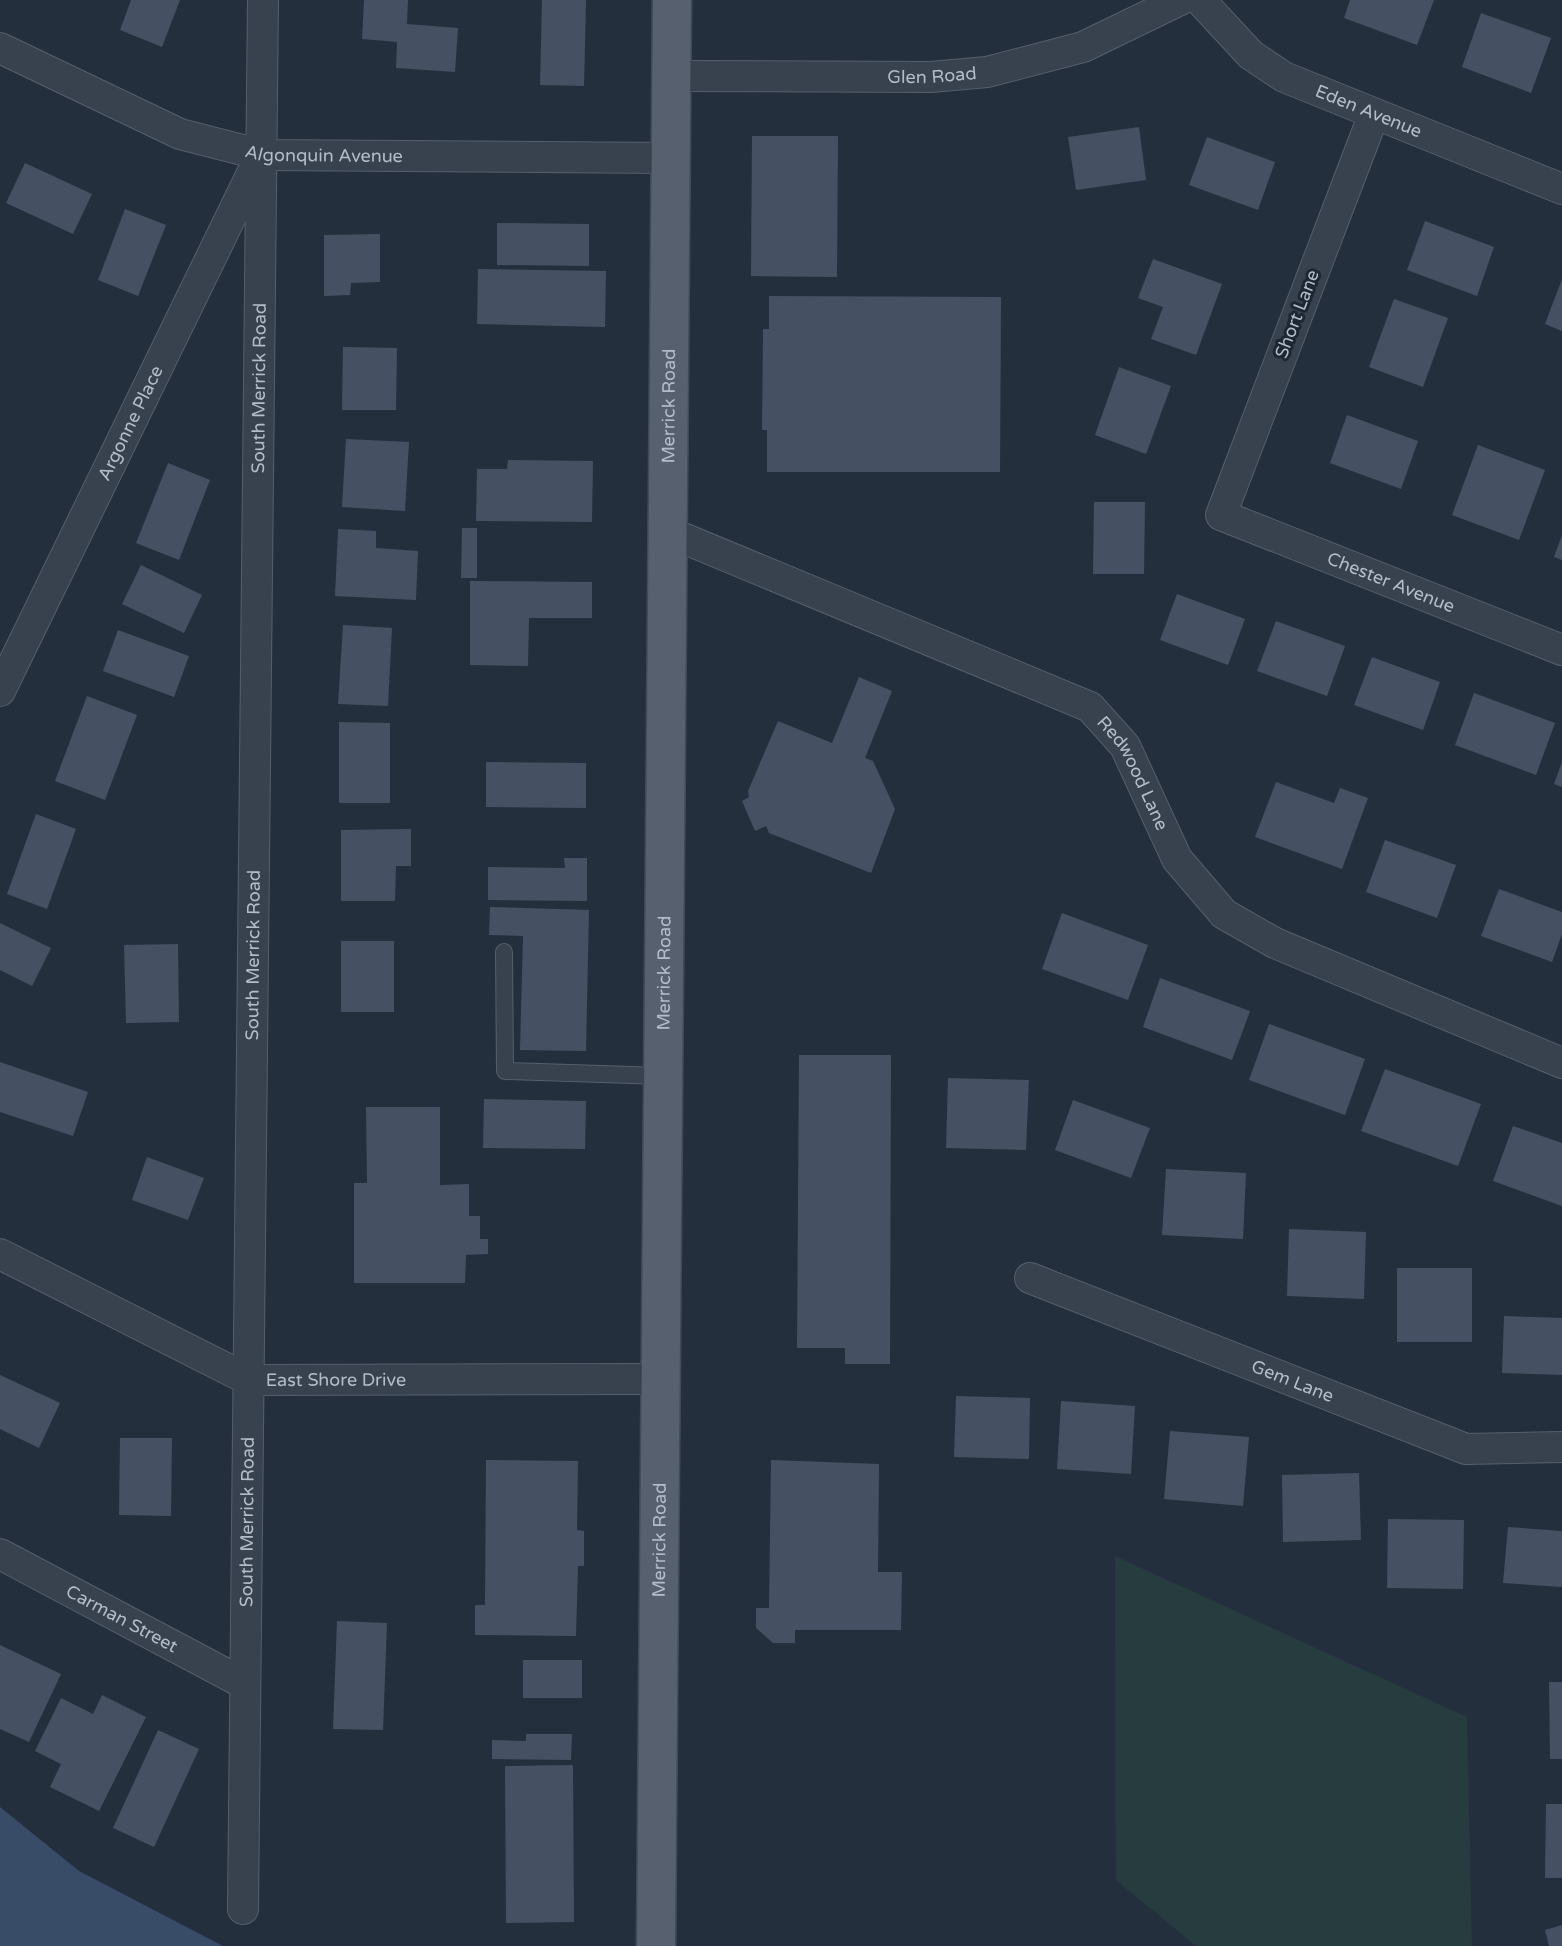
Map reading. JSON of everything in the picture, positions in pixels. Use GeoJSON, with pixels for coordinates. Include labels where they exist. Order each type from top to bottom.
{"type":"FeatureCollection","features":[{"type":"Feature","properties":{"kind":"main road","name":"Merrick Road"},"geometry":{"type":"LineString","coordinates":[[656,1946],[672,0]]}},
{"type":"Feature","properties":{"kind":"street","name":"South Merrick Road"},"geometry":{"type":"LineString","coordinates":[[243,1909],[263,0]]}},
{"type":"Feature","properties":{"kind":"street","name":"Glen Road"},"geometry":{"type":"LineString","coordinates":[[671,76],[931,77],[987,72],[1083,47],[1180,0]]}},
{"type":"Feature","properties":{"kind":"street","name":"Eden Avenue"},"geometry":{"type":"LineString","coordinates":[[1200,0],[1251,55],[1284,77],[1562,189]]}},
{"type":"Feature","properties":{"kind":"street","name":"Algonquin Avenue"},"geometry":{"type":"LineString","coordinates":[[0,48],[180,134],[262,155],[669,158]]}},
{"type":"Feature","properties":{"kind":"street","name":"Short Lane"},"geometry":{"type":"LineString","coordinates":[[1221,514],[1374,114]]}},
{"type":"Feature","properties":{"kind":"street","name":"Argonne Place"},"geometry":{"type":"LineString","coordinates":[[0,691],[262,155]]}},
{"type":"Feature","properties":{"kind":"street","name":"Chester Avenue"},"geometry":{"type":"LineString","coordinates":[[1221,514],[1562,650]]}},
{"type":"Feature","properties":{"kind":"street","name":"Redwood Lane"},"geometry":{"type":"LineString","coordinates":[[666,531],[1090,707],[1125,746],[1177,859],[1224,914],[1275,943],[1562,1063]]}},
{"type":"Feature","properties":{"kind":"street","name":"East Shore Drive"},"geometry":{"type":"LineString","coordinates":[[0,1254],[248,1380],[660,1379]]}},
{"type":"Feature","properties":{"kind":"street","name":"Gem Lane"},"geometry":{"type":"LineString","coordinates":[[1030,1278],[1466,1449],[1562,1447]]}},
{"type":"Feature","properties":{"kind":"street","name":"Carman Street"},"geometry":{"type":"LineString","coordinates":[[0,1554],[245,1684]]}},
{"type":"Feature","properties":{"kind":"lane"},"geometry":{"type":"LineString","coordinates":[[504,952],[505,1071],[663,1076]]}},
{"type":"Feature","properties":{"kind":"green space"},"geometry":{"type":"Polygon","coordinates":[[[1115,1556],[1467,1717],[1472,1946],[1196,1946],[1116,1880],[1115,1556]]]}},
{"type":"Feature","properties":{"kind":"water"},"geometry":{"type":"Polygon","coordinates":[[[0,1807],[79,1871],[223,1946],[0,1946],[0,1807]]]}},
{"type":"Feature","properties":{"kind":"building"},"geometry":{"type":"Polygon","coordinates":[[[131,0],[180,0],[162,47],[120,30],[131,0]]]}},
{"type":"Feature","properties":{"kind":"building"},"geometry":{"type":"Polygon","coordinates":[[[364,0],[408,0],[407,24],[458,28],[455,72],[396,68],[397,42],[362,39],[364,0]]]}},
{"type":"Feature","properties":{"kind":"building"},"geometry":{"type":"Polygon","coordinates":[[[542,0],[586,0],[584,86],[540,85],[542,0]]]}},
{"type":"Feature","properties":{"kind":"building"},"geometry":{"type":"Polygon","coordinates":[[[1350,0],[1434,0],[1417,45],[1344,18],[1350,0]]]}},
{"type":"Feature","properties":{"kind":"building"},"geometry":{"type":"Polygon","coordinates":[[[1481,13],[1551,38],[1531,93],[1462,67],[1481,13]]]}},
{"type":"Feature","properties":{"kind":"building"},"geometry":{"type":"Polygon","coordinates":[[[1139,127],[1146,180],[1076,190],[1068,137],[1139,127]]]}},
{"type":"Feature","properties":{"kind":"building"},"geometry":{"type":"Polygon","coordinates":[[[752,136],[838,136],[837,277],[751,276],[752,136]]]}},
{"type":"Feature","properties":{"kind":"building"},"geometry":{"type":"Polygon","coordinates":[[[1207,137],[1275,162],[1258,210],[1189,185],[1207,137]]]}},
{"type":"Feature","properties":{"kind":"building"},"geometry":{"type":"Polygon","coordinates":[[[25,163],[92,194],[73,234],[6,203],[25,163]]]}},
{"type":"Feature","properties":{"kind":"building"},"geometry":{"type":"Polygon","coordinates":[[[125,209],[166,225],[138,296],[98,280],[125,209]]]}},
{"type":"Feature","properties":{"kind":"building"},"geometry":{"type":"Polygon","coordinates":[[[1425,221],[1494,247],[1477,296],[1407,270],[1425,221]]]}},
{"type":"Feature","properties":{"kind":"building"},"geometry":{"type":"Polygon","coordinates":[[[497,223],[589,224],[589,266],[497,265],[497,223]]]}},
{"type":"Feature","properties":{"kind":"building"},"geometry":{"type":"Polygon","coordinates":[[[380,234],[380,282],[351,283],[350,295],[324,296],[324,235],[380,234]]]}},
{"type":"Feature","properties":{"kind":"building"},"geometry":{"type":"Polygon","coordinates":[[[1153,259],[1222,284],[1196,355],[1151,339],[1163,307],[1138,298],[1153,259]]]}},
{"type":"Feature","properties":{"kind":"building"},"geometry":{"type":"Polygon","coordinates":[[[478,269],[606,271],[605,327],[477,324],[478,269]]]}},
{"type":"Feature","properties":{"kind":"building"},"geometry":{"type":"Polygon","coordinates":[[[1562,279],[1562,331],[1545,324],[1562,279]]]}},
{"type":"Feature","properties":{"kind":"building"},"geometry":{"type":"Polygon","coordinates":[[[769,296],[1001,297],[1000,472],[767,472],[767,430],[762,430],[763,329],[769,329],[769,296]]]}},
{"type":"Feature","properties":{"kind":"building"},"geometry":{"type":"Polygon","coordinates":[[[1394,299],[1448,318],[1423,387],[1369,367],[1394,299]]]}},
{"type":"Feature","properties":{"kind":"building"},"geometry":{"type":"Polygon","coordinates":[[[343,347],[397,348],[396,410],[342,410],[343,347]]]}},
{"type":"Feature","properties":{"kind":"building"},"geometry":{"type":"Polygon","coordinates":[[[1119,367],[1171,386],[1146,454],[1095,435],[1119,367]]]}},
{"type":"Feature","properties":{"kind":"building"},"geometry":{"type":"Polygon","coordinates":[[[1347,415],[1418,441],[1401,489],[1330,463],[1347,415]]]}},
{"type":"Feature","properties":{"kind":"building"},"geometry":{"type":"Polygon","coordinates":[[[346,439],[409,442],[405,511],[342,507],[346,439]]]}},
{"type":"Feature","properties":{"kind":"building"},"geometry":{"type":"Polygon","coordinates":[[[1478,445],[1545,470],[1519,540],[1452,515],[1478,445]]]}},
{"type":"Feature","properties":{"kind":"building"},"geometry":{"type":"Polygon","coordinates":[[[508,460],[593,461],[592,522],[476,521],[477,469],[507,469],[508,460]]]}},
{"type":"Feature","properties":{"kind":"building"},"geometry":{"type":"Polygon","coordinates":[[[168,463],[210,480],[179,560],[136,543],[168,463]]]}},
{"type":"Feature","properties":{"kind":"building"},"geometry":{"type":"Polygon","coordinates":[[[1094,502],[1145,502],[1144,574],[1093,574],[1094,502]]]}},
{"type":"Feature","properties":{"kind":"building"},"geometry":{"type":"Polygon","coordinates":[[[462,528],[477,528],[477,578],[461,578],[462,528]]]}},
{"type":"Feature","properties":{"kind":"building"},"geometry":{"type":"Polygon","coordinates":[[[338,529],[376,531],[376,548],[418,551],[416,600],[335,596],[338,529]]]}},
{"type":"Feature","properties":{"kind":"building"},"geometry":{"type":"Polygon","coordinates":[[[1562,535],[1562,560],[1554,557],[1562,535]]]}},
{"type":"Feature","properties":{"kind":"building"},"geometry":{"type":"Polygon","coordinates":[[[141,565],[202,595],[184,633],[122,604],[141,565]]]}},
{"type":"Feature","properties":{"kind":"building"},"geometry":{"type":"Polygon","coordinates":[[[470,581],[592,582],[592,618],[529,618],[528,666],[470,665],[470,581]]]}},
{"type":"Feature","properties":{"kind":"building"},"geometry":{"type":"Polygon","coordinates":[[[1177,594],[1245,619],[1228,665],[1160,640],[1177,594]]]}},
{"type":"Feature","properties":{"kind":"building"},"geometry":{"type":"Polygon","coordinates":[[[1276,621],[1345,646],[1327,696],[1257,671],[1276,621]]]}},
{"type":"Feature","properties":{"kind":"building"},"geometry":{"type":"Polygon","coordinates":[[[343,625],[392,628],[388,706],[338,704],[343,625]]]}},
{"type":"Feature","properties":{"kind":"building"},"geometry":{"type":"Polygon","coordinates":[[[118,630],[189,656],[174,697],[103,671],[118,630]]]}},
{"type":"Feature","properties":{"kind":"building"},"geometry":{"type":"Polygon","coordinates":[[[1372,657],[1440,682],[1423,730],[1354,705],[1372,657]]]}},
{"type":"Feature","properties":{"kind":"building"},"geometry":{"type":"Polygon","coordinates":[[[859,677],[892,691],[865,758],[873,761],[895,809],[871,873],[769,833],[766,826],[755,831],[742,801],[749,797],[748,791],[778,721],[832,743],[859,677]]]}},
{"type":"Feature","properties":{"kind":"building"},"geometry":{"type":"Polygon","coordinates":[[[1474,693],[1555,723],[1536,775],[1455,745],[1474,693]]]}},
{"type":"Feature","properties":{"kind":"building"},"geometry":{"type":"Polygon","coordinates":[[[87,696],[137,715],[105,800],[55,781],[87,696]]]}},
{"type":"Feature","properties":{"kind":"building"},"geometry":{"type":"Polygon","coordinates":[[[339,722],[390,723],[390,803],[339,803],[339,722]]]}},
{"type":"Feature","properties":{"kind":"building"},"geometry":{"type":"Polygon","coordinates":[[[486,762],[586,763],[586,808],[486,807],[486,762]]]}},
{"type":"Feature","properties":{"kind":"building"},"geometry":{"type":"Polygon","coordinates":[[[1562,762],[1562,787],[1554,784],[1562,762]]]}},
{"type":"Feature","properties":{"kind":"building"},"geometry":{"type":"Polygon","coordinates":[[[1276,782],[1334,803],[1340,788],[1368,798],[1342,869],[1255,837],[1276,782]]]}},
{"type":"Feature","properties":{"kind":"building"},"geometry":{"type":"Polygon","coordinates":[[[36,814],[76,829],[47,909],[7,894],[36,814]]]}},
{"type":"Feature","properties":{"kind":"building"},"geometry":{"type":"Polygon","coordinates":[[[411,829],[411,866],[396,866],[395,901],[341,901],[341,830],[411,829]]]}},
{"type":"Feature","properties":{"kind":"building"},"geometry":{"type":"Polygon","coordinates":[[[1385,840],[1456,865],[1437,918],[1366,892],[1385,840]]]}},
{"type":"Feature","properties":{"kind":"building"},"geometry":{"type":"Polygon","coordinates":[[[564,858],[587,858],[587,901],[488,900],[488,867],[565,868],[564,858]]]}},
{"type":"Feature","properties":{"kind":"building"},"geometry":{"type":"Polygon","coordinates":[[[1499,889],[1562,912],[1562,934],[1552,962],[1481,936],[1499,889]]]}},
{"type":"Feature","properties":{"kind":"building"},"geometry":{"type":"Polygon","coordinates":[[[490,907],[589,910],[586,1051],[520,1050],[523,936],[489,935],[490,907]]]}},
{"type":"Feature","properties":{"kind":"building"},"geometry":{"type":"Polygon","coordinates":[[[1062,913],[1148,945],[1128,1000],[1042,969],[1062,913]]]}},
{"type":"Feature","properties":{"kind":"building"},"geometry":{"type":"Polygon","coordinates":[[[0,923],[51,948],[32,986],[0,970],[0,923]]]}},
{"type":"Feature","properties":{"kind":"building"},"geometry":{"type":"Polygon","coordinates":[[[341,941],[394,941],[394,1012],[341,1012],[341,941]]]}},
{"type":"Feature","properties":{"kind":"building"},"geometry":{"type":"Polygon","coordinates":[[[178,944],[179,1022],[126,1023],[124,945],[178,944]]]}},
{"type":"Feature","properties":{"kind":"building"},"geometry":{"type":"Polygon","coordinates":[[[1160,978],[1250,1011],[1232,1060],[1143,1027],[1160,978]]]}},
{"type":"Feature","properties":{"kind":"building"},"geometry":{"type":"Polygon","coordinates":[[[1269,1024],[1365,1059],[1345,1115],[1249,1080],[1269,1024]]]}},
{"type":"Feature","properties":{"kind":"building"},"geometry":{"type":"Polygon","coordinates":[[[799,1055],[891,1055],[890,1364],[845,1364],[845,1348],[797,1348],[799,1055]]]}},
{"type":"Feature","properties":{"kind":"building"},"geometry":{"type":"Polygon","coordinates":[[[0,1062],[88,1092],[73,1136],[0,1112],[0,1062]]]}},
{"type":"Feature","properties":{"kind":"building"},"geometry":{"type":"Polygon","coordinates":[[[1385,1069],[1481,1104],[1458,1166],[1361,1131],[1385,1069]]]}},
{"type":"Feature","properties":{"kind":"building"},"geometry":{"type":"Polygon","coordinates":[[[948,1078],[1029,1080],[1026,1150],[946,1148],[948,1078]]]}},
{"type":"Feature","properties":{"kind":"building"},"geometry":{"type":"Polygon","coordinates":[[[484,1099],[586,1101],[585,1149],[483,1148],[484,1099]]]}},
{"type":"Feature","properties":{"kind":"building"},"geometry":{"type":"Polygon","coordinates":[[[1073,1100],[1150,1128],[1131,1178],[1055,1150],[1073,1100]]]}},
{"type":"Feature","properties":{"kind":"building"},"geometry":{"type":"Polygon","coordinates":[[[366,1107],[440,1107],[440,1185],[469,1184],[469,1216],[480,1216],[480,1239],[488,1239],[488,1254],[466,1255],[465,1283],[354,1283],[354,1183],[367,1183],[366,1107]]]}},
{"type":"Feature","properties":{"kind":"building"},"geometry":{"type":"Polygon","coordinates":[[[1513,1126],[1562,1143],[1562,1206],[1493,1181],[1513,1126]]]}},
{"type":"Feature","properties":{"kind":"building"},"geometry":{"type":"Polygon","coordinates":[[[147,1157],[204,1178],[188,1220],[132,1200],[147,1157]]]}},
{"type":"Feature","properties":{"kind":"building"},"geometry":{"type":"Polygon","coordinates":[[[1166,1169],[1246,1173],[1243,1239],[1162,1235],[1166,1169]]]}},
{"type":"Feature","properties":{"kind":"building"},"geometry":{"type":"Polygon","coordinates":[[[1289,1229],[1366,1232],[1364,1299],[1287,1296],[1289,1229]]]}},
{"type":"Feature","properties":{"kind":"building"},"geometry":{"type":"Polygon","coordinates":[[[1397,1268],[1472,1268],[1472,1342],[1397,1342],[1397,1268]]]}},
{"type":"Feature","properties":{"kind":"building"},"geometry":{"type":"Polygon","coordinates":[[[1504,1316],[1562,1318],[1562,1375],[1502,1373],[1504,1316]]]}},
{"type":"Feature","properties":{"kind":"building"},"geometry":{"type":"Polygon","coordinates":[[[0,1375],[60,1403],[39,1448],[0,1429],[0,1375]]]}},
{"type":"Feature","properties":{"kind":"building"},"geometry":{"type":"Polygon","coordinates":[[[956,1396],[1030,1398],[1029,1459],[954,1457],[956,1396]]]}},
{"type":"Feature","properties":{"kind":"building"},"geometry":{"type":"Polygon","coordinates":[[[1061,1401],[1135,1406],[1131,1474],[1057,1469],[1061,1401]]]}},
{"type":"Feature","properties":{"kind":"building"},"geometry":{"type":"Polygon","coordinates":[[[1170,1431],[1249,1437],[1243,1506],[1164,1499],[1170,1431]]]}},
{"type":"Feature","properties":{"kind":"building"},"geometry":{"type":"Polygon","coordinates":[[[120,1438],[172,1438],[171,1516],[119,1515],[120,1438]]]}},
{"type":"Feature","properties":{"kind":"building"},"geometry":{"type":"Polygon","coordinates":[[[486,1460],[578,1461],[577,1530],[584,1531],[584,1566],[578,1566],[576,1636],[475,1635],[475,1605],[485,1605],[486,1460]]]}},
{"type":"Feature","properties":{"kind":"building"},"geometry":{"type":"Polygon","coordinates":[[[771,1460],[879,1464],[878,1572],[902,1572],[901,1630],[795,1630],[795,1643],[773,1643],[756,1628],[756,1608],[769,1608],[771,1460]]]}},
{"type":"Feature","properties":{"kind":"building"},"geometry":{"type":"Polygon","coordinates":[[[1359,1473],[1361,1540],[1283,1542],[1282,1475],[1359,1473]]]}},
{"type":"Feature","properties":{"kind":"building"},"geometry":{"type":"Polygon","coordinates":[[[1388,1519],[1464,1520],[1463,1589],[1387,1588],[1388,1519]]]}},
{"type":"Feature","properties":{"kind":"building"},"geometry":{"type":"Polygon","coordinates":[[[1508,1527],[1562,1531],[1562,1587],[1503,1583],[1508,1527]]]}},
{"type":"Feature","properties":{"kind":"building"},"geometry":{"type":"Polygon","coordinates":[[[337,1621],[387,1623],[383,1730],[333,1729],[337,1621]]]}},
{"type":"Feature","properties":{"kind":"building"},"geometry":{"type":"Polygon","coordinates":[[[0,1645],[61,1674],[29,1742],[0,1729],[0,1645]]]}},
{"type":"Feature","properties":{"kind":"building"},"geometry":{"type":"Polygon","coordinates":[[[523,1660],[582,1660],[582,1698],[523,1698],[523,1660]]]}},
{"type":"Feature","properties":{"kind":"building"},"geometry":{"type":"Polygon","coordinates":[[[1549,1682],[1562,1682],[1562,1759],[1550,1759],[1549,1682]]]}},
{"type":"Feature","properties":{"kind":"building"},"geometry":{"type":"Polygon","coordinates":[[[102,1695],[146,1717],[99,1811],[50,1787],[61,1764],[35,1751],[61,1698],[93,1714],[102,1695]]]}},
{"type":"Feature","properties":{"kind":"building"},"geometry":{"type":"Polygon","coordinates":[[[158,1730],[199,1749],[154,1847],[113,1828],[158,1730]]]}},
{"type":"Feature","properties":{"kind":"building"},"geometry":{"type":"Polygon","coordinates":[[[526,1734],[572,1734],[571,1760],[492,1759],[492,1740],[526,1741],[526,1734]]]}},
{"type":"Feature","properties":{"kind":"building"},"geometry":{"type":"Polygon","coordinates":[[[573,1765],[574,1922],[506,1923],[505,1766],[573,1765]]]}},
{"type":"Feature","properties":{"kind":"building"},"geometry":{"type":"Polygon","coordinates":[[[1546,1804],[1562,1804],[1562,1878],[1545,1878],[1546,1804]]]}},
{"type":"Feature","properties":{"kind":"building"},"geometry":{"type":"Polygon","coordinates":[[[1562,1925],[1562,1946],[1549,1946],[1545,1930],[1562,1925]]]}}]}
